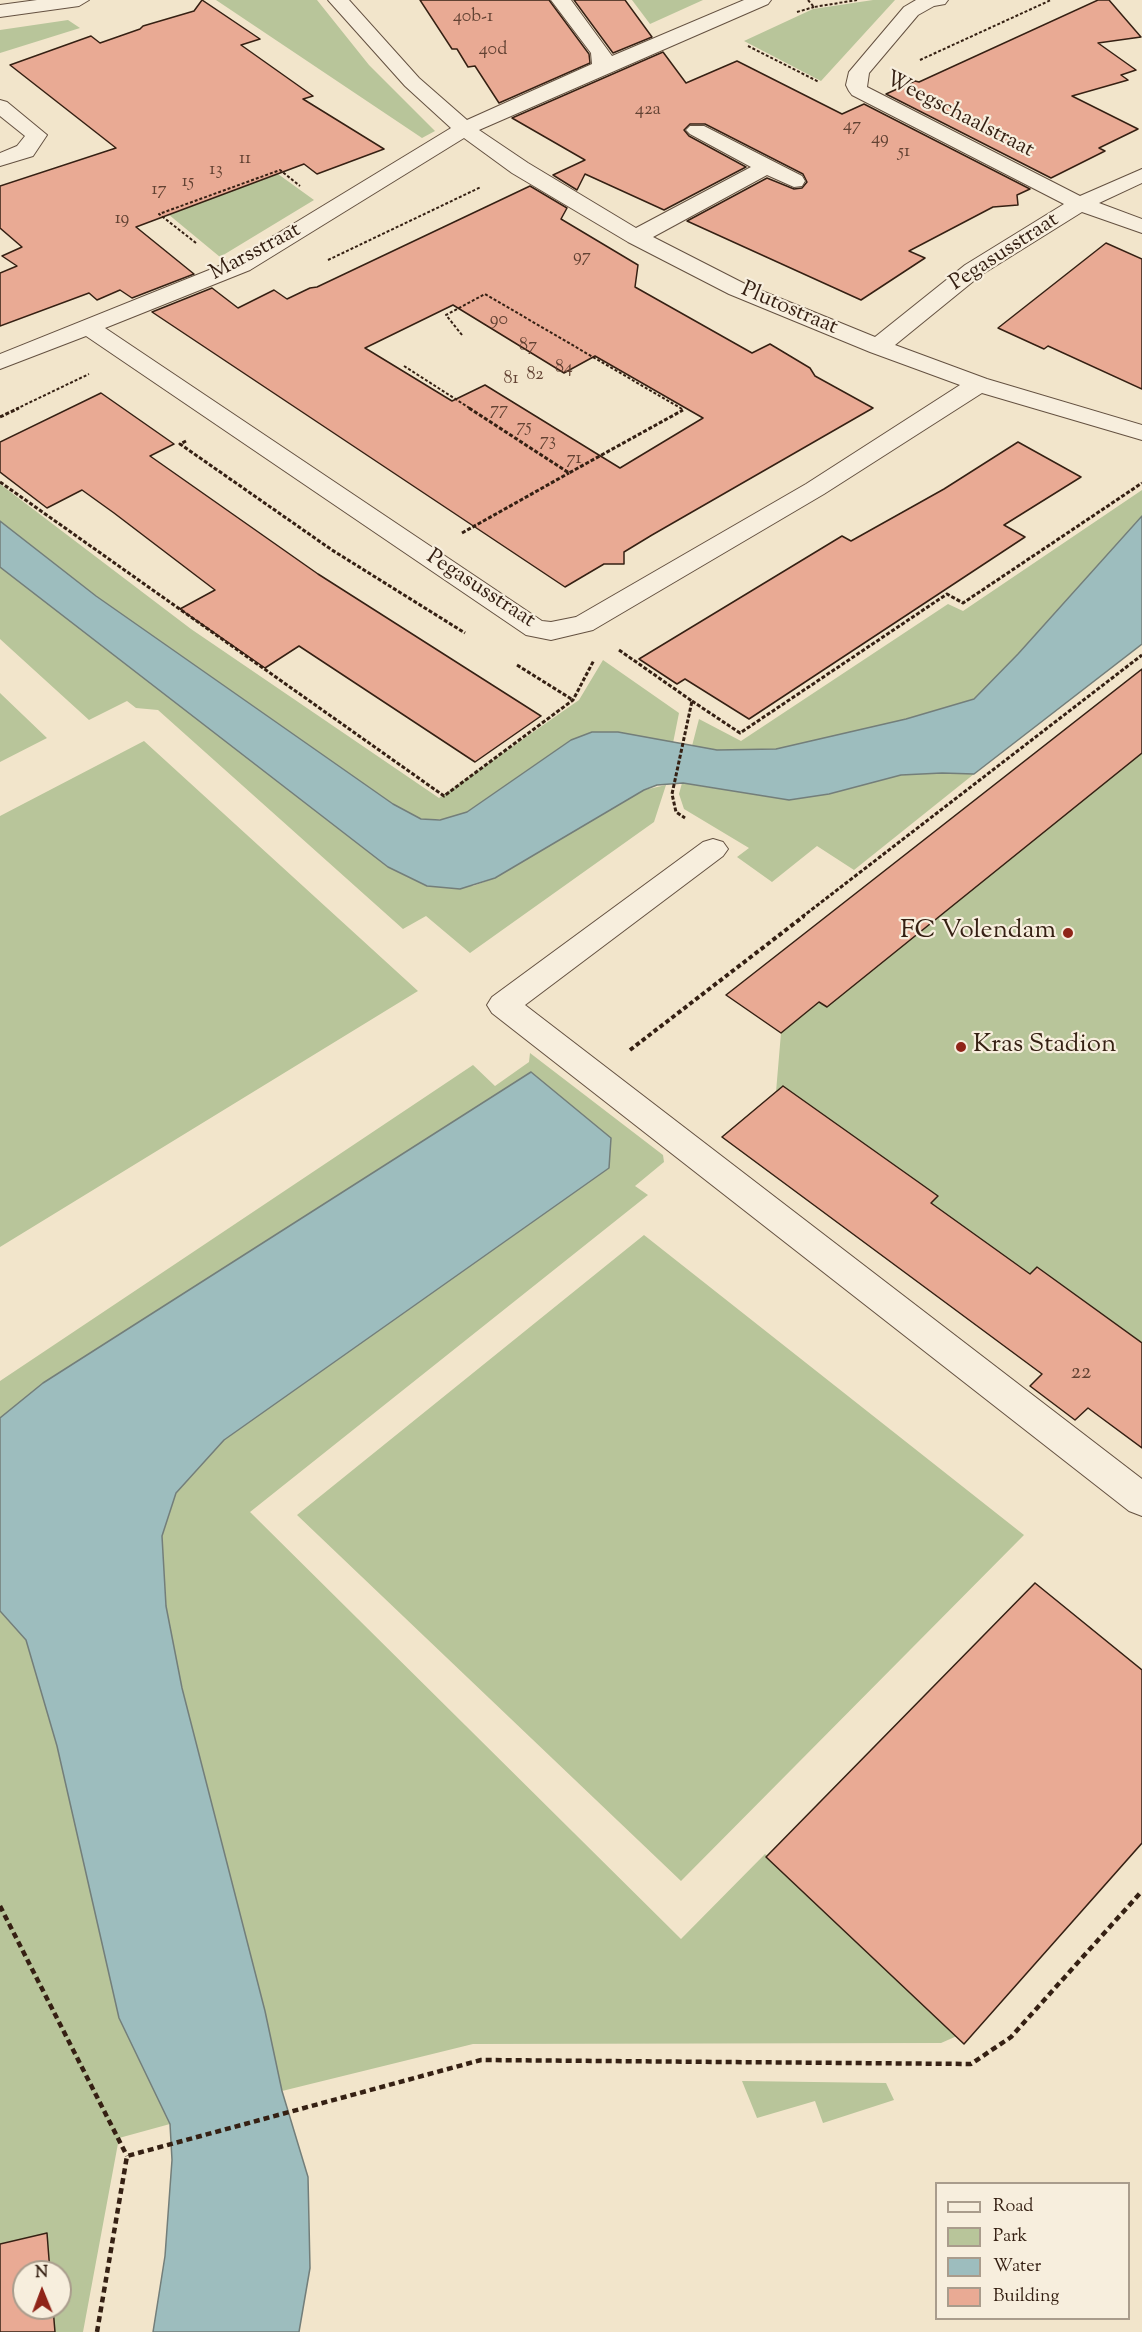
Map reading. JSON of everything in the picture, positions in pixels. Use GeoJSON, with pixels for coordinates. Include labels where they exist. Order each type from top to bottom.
{"type":"FeatureCollection","features":[{"type":"Feature","properties":{"kind":"street"},"geometry":{"type":"LineString","coordinates":[[0,11],[79,0]]}},
{"type":"Feature","properties":{"kind":"street","name":"Plutostraat"},"geometry":{"type":"LineString","coordinates":[[338,0],[412,82],[464,129],[520,168],[636,237],[747,293],[879,348],[979,384],[1142,433]]}},
{"type":"Feature","properties":{"kind":"street"},"geometry":{"type":"LineString","coordinates":[[561,0],[601,53],[603,67]]}},
{"type":"Feature","properties":{"kind":"street"},"geometry":{"type":"LineString","coordinates":[[464,129],[761,0]]}},
{"type":"Feature","properties":{"kind":"street","name":"Weegschaalstraat"},"geometry":{"type":"LineString","coordinates":[[932,0],[911,11],[859,72],[856,85],[866,96],[1080,204],[1142,226]]}},
{"type":"Feature","properties":{"kind":"street"},"geometry":{"type":"LineString","coordinates":[[0,106],[36,135],[26,151],[0,160]]}},
{"type":"Feature","properties":{"kind":"street","name":"Marsstraat"},"geometry":{"type":"LineString","coordinates":[[0,362],[90,328],[230,270],[332,211],[464,129]]}},
{"type":"Feature","properties":{"kind":"street"},"geometry":{"type":"LineString","coordinates":[[697,130],[794,181]]}},
{"type":"Feature","properties":{"kind":"street"},"geometry":{"type":"LineString","coordinates":[[636,237],[767,167]]}},
{"type":"Feature","properties":{"kind":"street","name":"Pegasusstraat"},"geometry":{"type":"LineString","coordinates":[[879,348],[973,270],[1080,204],[1142,175]]}},
{"type":"Feature","properties":{"kind":"street","name":"Pegasusstraat"},"geometry":{"type":"LineString","coordinates":[[90,328],[535,629],[568,630],[584,624],[815,489],[979,384]]}},
{"type":"Feature","properties":{"kind":"street"},"geometry":{"type":"LineString","coordinates":[[713,849],[503,1005],[1142,1500]]}},
{"type":"Feature","properties":{"kind":"path"},"geometry":{"type":"LineString","coordinates":[[808,0],[814,7],[857,0]]}},
{"type":"Feature","properties":{"kind":"path"},"geometry":{"type":"LineString","coordinates":[[746,46],[824,85],[856,85],[896,71],[1051,0]]}},
{"type":"Feature","properties":{"kind":"path"},"geometry":{"type":"LineString","coordinates":[[230,270],[159,214],[280,170],[332,211]]}},
{"type":"Feature","properties":{"kind":"path"},"geometry":{"type":"LineString","coordinates":[[425,554],[682,410],[485,294],[446,315],[462,334]]}},
{"type":"Feature","properties":{"kind":"path"},"geometry":{"type":"LineString","coordinates":[[404,366],[569,473]]}},
{"type":"Feature","properties":{"kind":"path"},"geometry":{"type":"LineString","coordinates":[[227,420],[180,444],[332,550],[472,637]]}},
{"type":"Feature","properties":{"kind":"path"},"geometry":{"type":"LineString","coordinates":[[0,482],[444,796],[573,700],[606,640]]}},
{"type":"Feature","properties":{"kind":"path"},"geometry":{"type":"LineString","coordinates":[[584,624],[740,733],[947,594],[963,603],[1142,483]]}},
{"type":"Feature","properties":{"kind":"path"},"geometry":{"type":"LineString","coordinates":[[596,1077],[1142,655]]}},
{"type":"Feature","properties":{"kind":"path"},"geometry":{"type":"LineString","coordinates":[[512,662],[573,700]]}},
{"type":"Feature","properties":{"kind":"path"},"geometry":{"type":"LineString","coordinates":[[672,794],[692,700]]}},
{"type":"Feature","properties":{"kind":"path"},"geometry":{"type":"LineString","coordinates":[[127,2156],[152,2147],[481,2060],[971,2064],[1011,2037],[1142,1891]]}},
{"type":"Feature","properties":{"kind":"path"},"geometry":{"type":"LineString","coordinates":[[0,1906],[127,2156],[97,2332]]}},
{"type":"Feature","properties":{"kind":"green space"},"geometry":{"type":"Polygon","coordinates":[[[216,0],[317,0],[369,65],[435,131],[422,138],[216,0]]]}},
{"type":"Feature","properties":{"kind":"green space"},"geometry":{"type":"Polygon","coordinates":[[[632,0],[703,0],[650,24],[632,0]]]}},
{"type":"Feature","properties":{"kind":"green space"},"geometry":{"type":"Polygon","coordinates":[[[873,0],[895,0],[821,81],[744,41],[813,9],[873,0]]]}},
{"type":"Feature","properties":{"kind":"green space"},"geometry":{"type":"Polygon","coordinates":[[[68,20],[80,28],[0,53],[0,30],[68,20]]]}},
{"type":"Feature","properties":{"kind":"green space"},"geometry":{"type":"Polygon","coordinates":[[[278,174],[314,200],[220,257],[168,214],[278,174]]]}},
{"type":"Feature","properties":{"kind":"green space"},"geometry":{"type":"Polygon","coordinates":[[[0,484],[191,629],[439,798],[579,700],[603,660],[679,713],[673,743],[618,732],[592,732],[571,740],[467,812],[450,819],[421,819],[393,804],[96,596],[0,521],[0,484]]]}},
{"type":"Feature","properties":{"kind":"green space"},"geometry":{"type":"Polygon","coordinates":[[[1142,490],[1142,516],[1018,654],[974,699],[906,719],[776,749],[717,750],[692,746],[699,719],[741,741],[948,604],[963,611],[1142,490]]]}},
{"type":"Feature","properties":{"kind":"green space"},"geometry":{"type":"Polygon","coordinates":[[[0,567],[388,867],[414,880],[473,886],[495,878],[644,790],[666,785],[654,822],[470,953],[426,916],[403,929],[158,710],[136,708],[127,701],[89,720],[0,639],[0,567]]]}},
{"type":"Feature","properties":{"kind":"green space","name":"Kras Stadion"},"geometry":{"type":"Polygon","coordinates":[[[1142,669],[1142,1448],[1088,1408],[1075,1420],[1030,1386],[1042,1374],[721,1137],[776,1092],[781,1033],[726,995],[1142,669]]]}},
{"type":"Feature","properties":{"kind":"green space"},"geometry":{"type":"Polygon","coordinates":[[[0,693],[47,738],[0,762],[0,693]]]}},
{"type":"Feature","properties":{"kind":"green space"},"geometry":{"type":"Polygon","coordinates":[[[144,741],[418,991],[0,1247],[0,816],[144,741]]]}},
{"type":"Feature","properties":{"kind":"green space"},"geometry":{"type":"Polygon","coordinates":[[[974,774],[854,870],[817,846],[772,882],[737,857],[749,848],[684,809],[679,794],[682,783],[789,800],[829,794],[901,775],[974,774]]]}},
{"type":"Feature","properties":{"kind":"green space"},"geometry":{"type":"Polygon","coordinates":[[[530,1053],[663,1155],[664,1162],[635,1186],[648,1195],[250,1512],[681,1939],[765,1854],[957,2036],[941,2043],[473,2044],[282,2091],[265,2011],[182,1688],[166,1606],[162,1536],[176,1493],[224,1440],[609,1168],[43,1383],[0,1418],[0,1381],[473,1065],[495,1086],[529,1062],[530,1053]]]}},
{"type":"Feature","properties":{"kind":"green space"},"geometry":{"type":"Polygon","coordinates":[[[644,1235],[1024,1535],[681,1881],[297,1515],[644,1235]]]}},
{"type":"Feature","properties":{"kind":"green space"},"geometry":{"type":"Polygon","coordinates":[[[0,1611],[26,1640],[57,1746],[119,2018],[170,2124],[119,2138],[83,2332],[55,2332],[54,2320],[72,2320],[72,2260],[49,2260],[47,2233],[0,2244],[0,1611]]]}},
{"type":"Feature","properties":{"kind":"green space"},"geometry":{"type":"Polygon","coordinates":[[[742,2081],[886,2083],[894,2100],[823,2123],[815,2101],[757,2118],[742,2081]]]}},
{"type":"Feature","properties":{"kind":"water"},"geometry":{"type":"Polygon","coordinates":[[[1142,516],[1142,644],[974,774],[901,775],[829,794],[789,800],[683,783],[657,785],[644,790],[495,878],[460,889],[427,886],[388,867],[0,567],[0,521],[96,596],[393,804],[421,819],[440,820],[467,812],[571,740],[592,732],[618,732],[717,750],[776,749],[906,719],[974,699],[1018,654],[1142,516]]]}},
{"type":"Feature","properties":{"kind":"water"},"geometry":{"type":"Polygon","coordinates":[[[531,1072],[611,1138],[609,1168],[224,1440],[176,1493],[162,1536],[166,1606],[182,1688],[265,2011],[282,2091],[308,2177],[310,2268],[299,2332],[153,2332],[165,2256],[172,2160],[170,2124],[119,2018],[57,1746],[26,1640],[0,1611],[0,1418],[43,1383],[531,1072]]]}},
{"type":"Feature","properties":{"kind":"building"},"geometry":{"type":"Polygon","coordinates":[[[202,0],[260,39],[241,45],[313,96],[303,99],[384,149],[317,174],[304,164],[136,227],[194,274],[132,298],[120,290],[97,300],[89,293],[0,326],[0,273],[17,266],[2,256],[22,247],[0,228],[0,186],[116,148],[10,65],[91,36],[100,43],[143,26],[194,11],[202,0]]]}},
{"type":"Feature","properties":{"kind":"building"},"geometry":{"type":"Polygon","coordinates":[[[420,0],[549,0],[589,54],[590,63],[499,103],[475,66],[468,67],[457,49],[452,49],[420,0]]]}},
{"type":"Feature","properties":{"kind":"building"},"geometry":{"type":"Polygon","coordinates":[[[574,0],[625,0],[652,37],[613,53],[574,0]]]}},
{"type":"Feature","properties":{"kind":"building"},"geometry":{"type":"Polygon","coordinates":[[[1098,0],[1109,0],[1141,37],[1098,43],[1136,70],[1121,75],[1128,80],[1072,96],[1138,129],[1099,148],[1105,151],[1051,178],[886,94],[915,81],[919,82],[1098,0]]]}},
{"type":"Feature","properties":{"kind":"building"},"geometry":{"type":"Polygon","coordinates":[[[663,52],[686,83],[737,61],[842,114],[864,104],[1030,189],[1017,195],[1018,205],[993,207],[909,251],[925,258],[861,300],[687,221],[767,178],[794,189],[802,188],[807,182],[803,174],[705,124],[690,124],[684,130],[689,136],[746,167],[664,210],[585,174],[577,190],[553,175],[585,160],[512,118],[663,52]]]}},
{"type":"Feature","properties":{"kind":"building"},"geometry":{"type":"Polygon","coordinates":[[[530,186],[567,208],[561,219],[638,265],[635,287],[752,353],[770,344],[810,368],[815,376],[873,408],[624,552],[624,564],[604,564],[565,587],[152,312],[212,288],[238,308],[274,290],[287,299],[530,186]],[[453,305],[365,348],[452,401],[485,385],[620,468],[703,418],[595,356],[564,373],[453,305]]]}},
{"type":"Feature","properties":{"kind":"building"},"geometry":{"type":"Polygon","coordinates":[[[1106,243],[1142,259],[1142,389],[1048,346],[1044,349],[998,328],[1106,243]]]}},
{"type":"Feature","properties":{"kind":"building"},"geometry":{"type":"Polygon","coordinates":[[[101,393],[174,444],[150,456],[318,574],[541,716],[475,762],[299,646],[265,668],[180,609],[215,590],[114,513],[82,490],[47,508],[0,472],[0,442],[101,393]]]}},
{"type":"Feature","properties":{"kind":"building"},"geometry":{"type":"Polygon","coordinates":[[[1018,442],[1081,477],[1004,525],[1025,537],[749,719],[685,679],[677,684],[639,659],[842,536],[851,541],[944,489],[1018,442]]]}},
{"type":"Feature","properties":{"kind":"building"},"geometry":{"type":"Polygon","coordinates":[[[1142,669],[1142,753],[827,1007],[819,1002],[781,1033],[726,995],[1142,669]]]}},
{"type":"Feature","properties":{"kind":"building"},"geometry":{"type":"Polygon","coordinates":[[[783,1086],[938,1196],[931,1203],[1030,1274],[1037,1267],[1142,1343],[1142,1448],[1088,1408],[1075,1420],[1030,1386],[1042,1374],[722,1137],[783,1086]]]}},
{"type":"Feature","properties":{"kind":"building"},"geometry":{"type":"Polygon","coordinates":[[[1035,1583],[1142,1670],[1142,1843],[964,2044],[766,1857],[1035,1583]]]}},
{"type":"Feature","properties":{"kind":"building"},"geometry":{"type":"Polygon","coordinates":[[[47,2233],[49,2260],[12,2260],[12,2320],[54,2320],[55,2332],[0,2332],[0,2244],[47,2233]]]}},
{"type":"Feature","properties":{"kind":"place","name":"FC Volendam"},"geometry":{"type":"Point","coordinates":[1068,933]}},
{"type":"Feature","properties":{"kind":"place","name":"Kras Stadion"},"geometry":{"type":"Point","coordinates":[961,1047]}}]}
